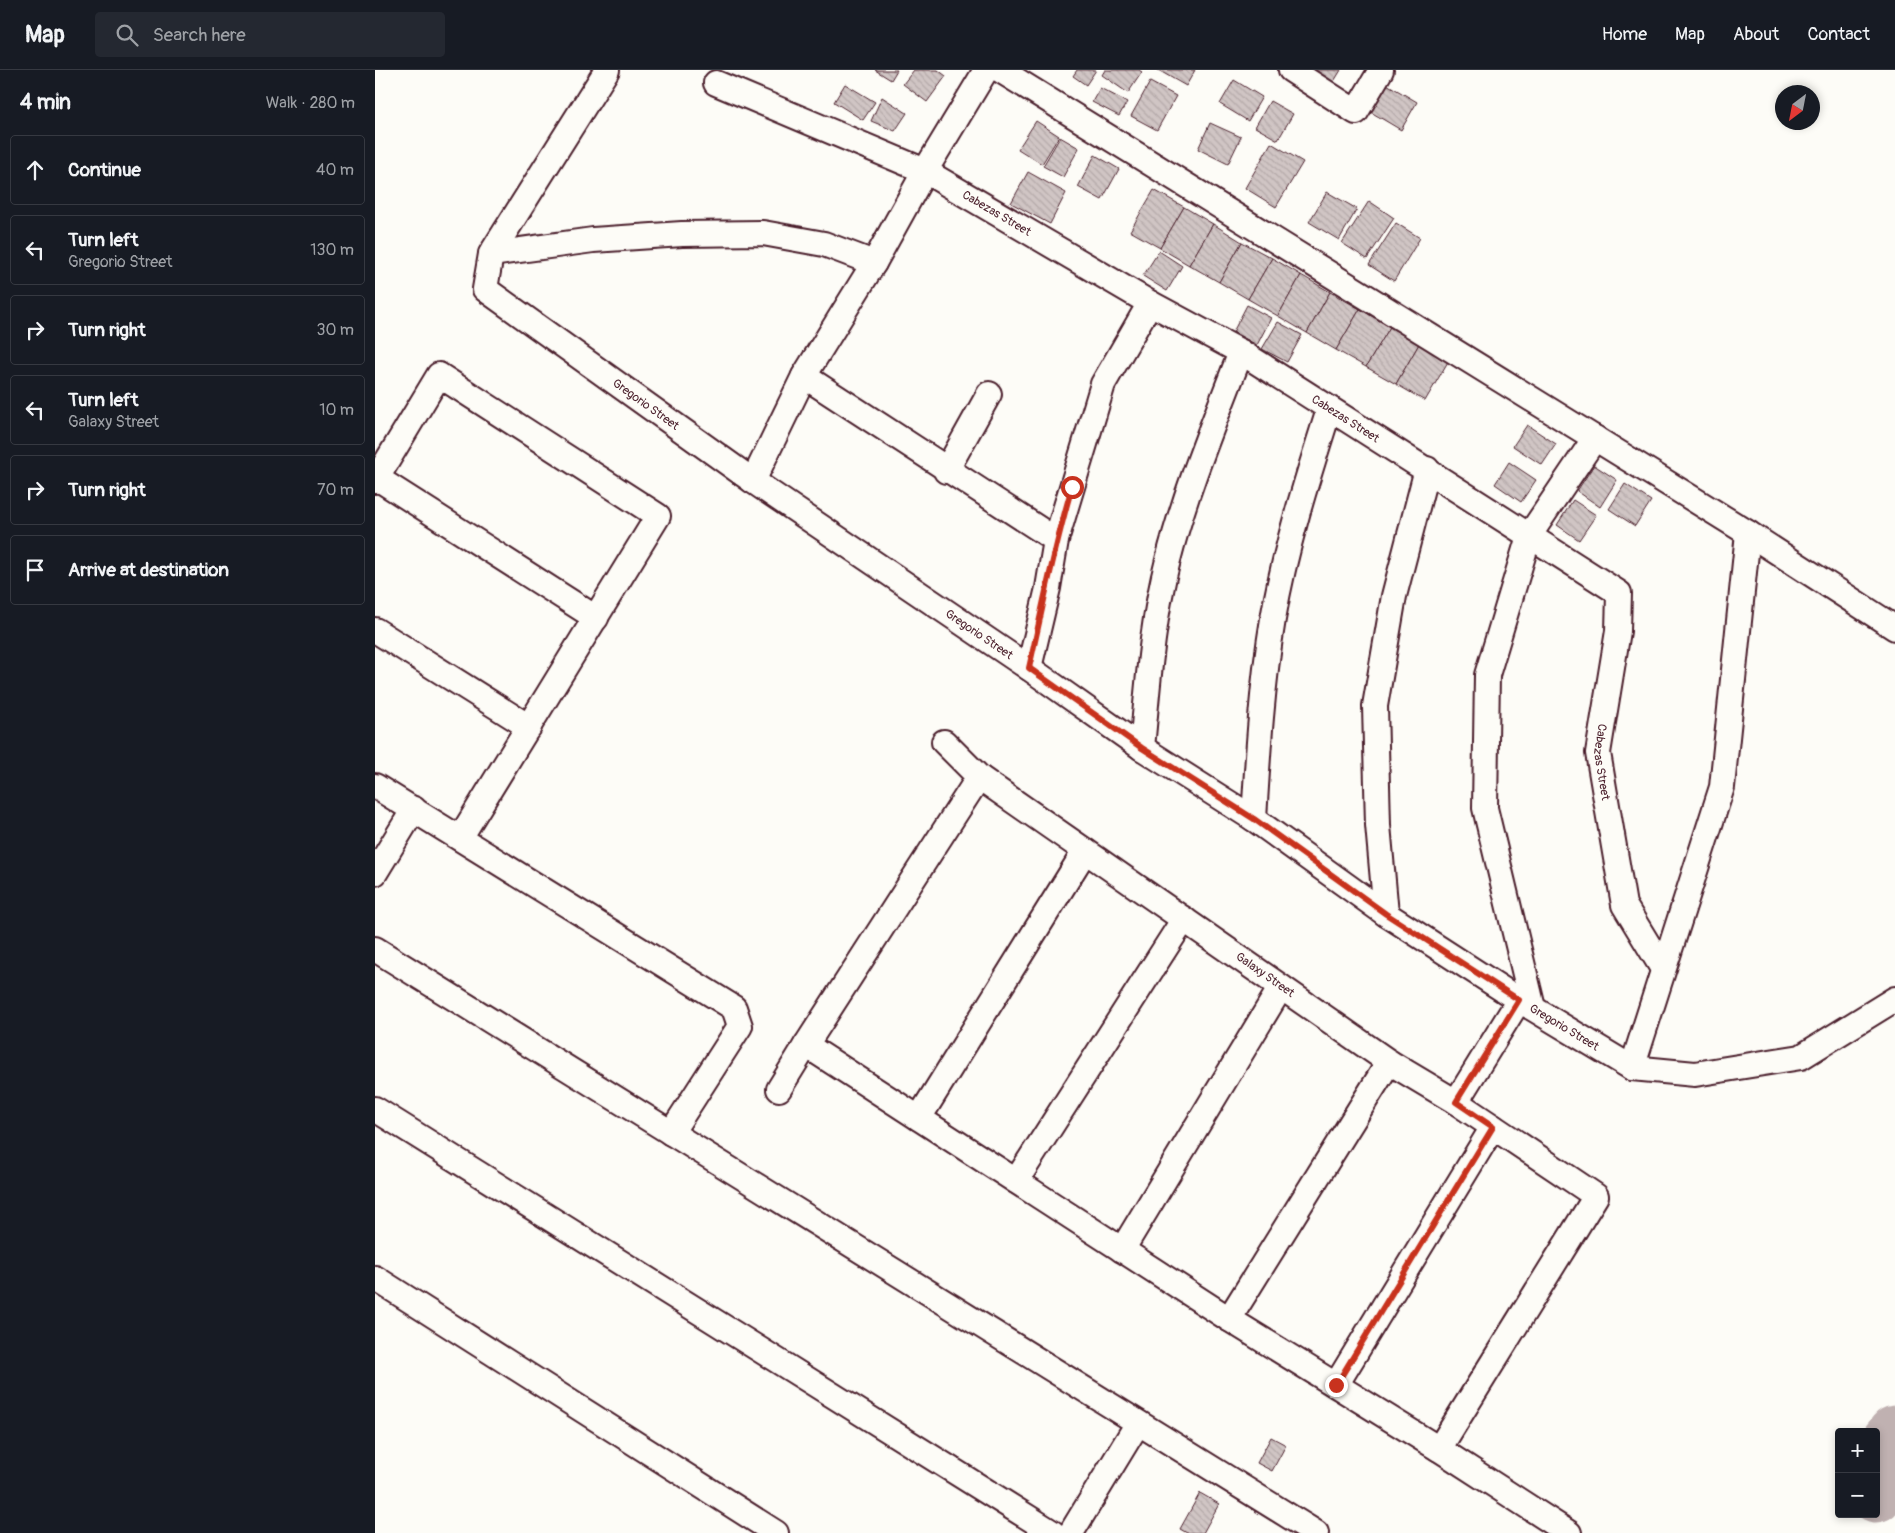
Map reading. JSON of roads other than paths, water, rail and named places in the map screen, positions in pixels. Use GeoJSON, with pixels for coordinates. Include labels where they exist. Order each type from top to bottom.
{"type":"FeatureCollection","features":[{"type":"Feature","properties":{"kind":"street"},"geometry":{"type":"LineString","coordinates":[[491,254],[607,70]]}},
{"type":"Feature","properties":{"kind":"street"},"geometry":{"type":"LineString","coordinates":[[753,481],[804,376],[874,263],[925,171],[986,70]]}},
{"type":"Feature","properties":{"kind":"street"},"geometry":{"type":"LineString","coordinates":[[1000,70],[1748,533],[1895,628]]}},
{"type":"Feature","properties":{"kind":"street"},"geometry":{"type":"LineString","coordinates":[[1291,70],[1356,112],[1381,70]]}},
{"type":"Feature","properties":{"kind":"street","name":"Cabezas Street"},"geometry":{"type":"LineString","coordinates":[[716,83],[925,171],[1150,303],[1241,352],[1329,410],[1427,469],[1619,593],[1617,631],[1597,753],[1624,904],[1663,969]]}},
{"type":"Feature","properties":{"kind":"street"},"geometry":{"type":"LineString","coordinates":[[491,254],[593,240],[682,234],[763,233],[824,244],[874,263]]}},
{"type":"Feature","properties":{"kind":"street","name":"Gregorio Street"},"geometry":{"type":"LineString","coordinates":[[491,254],[485,289],[753,481],[1029,668],[1142,748],[1254,819],[1386,914],[1526,1004],[1632,1068]]}},
{"type":"Feature","properties":{"kind":"street"},"geometry":{"type":"LineString","coordinates":[[1029,668],[1048,588],[1055,540],[1103,384],[1150,303]]}},
{"type":"Feature","properties":{"kind":"street"},"geometry":{"type":"LineString","coordinates":[[1142,748],[1151,654],[1168,560],[1202,455],[1241,352]]}},
{"type":"Feature","properties":{"kind":"street"},"geometry":{"type":"LineString","coordinates":[[460,838],[596,618],[657,516],[439,375],[376,479],[596,618]]}},
{"type":"Feature","properties":{"kind":"street"},"geometry":{"type":"LineString","coordinates":[[804,376],[946,471],[1055,540]]}},
{"type":"Feature","properties":{"kind":"street"},"geometry":{"type":"LineString","coordinates":[[946,471],[989,394]]}},
{"type":"Feature","properties":{"kind":"street"},"geometry":{"type":"LineString","coordinates":[[1254,819],[1261,716],[1273,618],[1297,514],[1329,410]]}},
{"type":"Feature","properties":{"kind":"street"},"geometry":{"type":"LineString","coordinates":[[1456,1102],[1526,1004],[1485,808],[1487,675],[1529,536],[1595,438]]}},
{"type":"Feature","properties":{"kind":"street"},"geometry":{"type":"LineString","coordinates":[[1386,914],[1378,824],[1375,706],[1395,596],[1427,469]]}},
{"type":"Feature","properties":{"kind":"street"},"geometry":{"type":"LineString","coordinates":[[1748,533],[1722,787],[1632,1068],[1695,1074],[1801,1056],[1895,999]]}},
{"type":"Feature","properties":{"kind":"street"},"geometry":{"type":"LineString","coordinates":[[375,630],[529,727]]}},
{"type":"Feature","properties":{"kind":"street","name":"Galaxy Street"},"geometry":{"type":"LineString","coordinates":[[944,742],[979,777],[1085,851],[1389,1062],[1456,1102],[1595,1196],[1439,1448]]}},
{"type":"Feature","properties":{"kind":"street"},"geometry":{"type":"LineString","coordinates":[[779,1089],[979,777]]}},
{"type":"Feature","properties":{"kind":"street"},"geometry":{"type":"LineString","coordinates":[[375,786],[734,1008],[739,1026],[671,1133]]}},
{"type":"Feature","properties":{"kind":"street"},"geometry":{"type":"LineString","coordinates":[[375,873],[414,809]]}},
{"type":"Feature","properties":{"kind":"street"},"geometry":{"type":"LineString","coordinates":[[919,1118],[1085,851]]}},
{"type":"Feature","properties":{"kind":"street"},"geometry":{"type":"LineString","coordinates":[[1016,1181],[1184,919]]}},
{"type":"Feature","properties":{"kind":"street"},"geometry":{"type":"LineString","coordinates":[[375,949],[1316,1533]]}},
{"type":"Feature","properties":{"kind":"street"},"geometry":{"type":"LineString","coordinates":[[1122,1250],[1281,987]]}},
{"type":"Feature","properties":{"kind":"street"},"geometry":{"type":"LineString","coordinates":[[806,1045],[1229,1319],[1439,1448],[1569,1533]]}},
{"type":"Feature","properties":{"kind":"street"},"geometry":{"type":"LineString","coordinates":[[1229,1319],[1389,1062]]}},
{"type":"Feature","properties":{"kind":"street"},"geometry":{"type":"LineString","coordinates":[[375,1109],[1053,1533]]}},
{"type":"Feature","properties":{"kind":"street"},"geometry":{"type":"LineString","coordinates":[[1336,1385],[1493,1127]]}},
{"type":"Feature","properties":{"kind":"street"},"geometry":{"type":"LineString","coordinates":[[375,1278],[776,1533]]}},
{"type":"Feature","properties":{"kind":"street"},"geometry":{"type":"LineString","coordinates":[[1071,1533],[1138,1423]]}},
{"type":"Feature","properties":{"kind":"waterway"},"geometry":{"type":"LineString","coordinates":[[1878,1473],[1879,1454],[1895,1433]]}}]}
